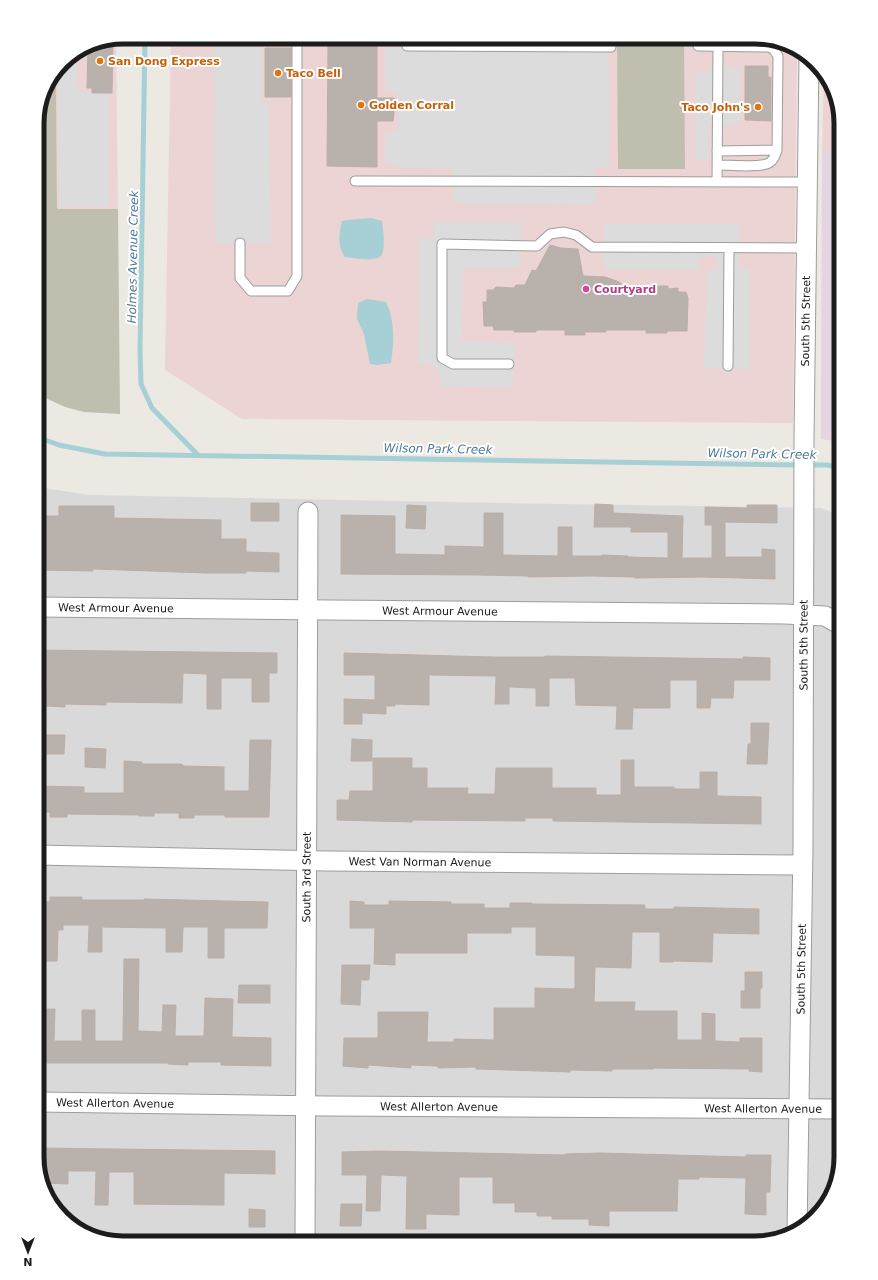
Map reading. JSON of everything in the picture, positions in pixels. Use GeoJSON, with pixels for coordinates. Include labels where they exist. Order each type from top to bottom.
{"type":"FeatureCollection","features":[{"type":"Feature","properties":{"kind":"street","name":"South 5th Street"},"geometry":{"type":"LineString","coordinates":[[797,1223],[802,865],[804,439],[809,66]]}},
{"type":"Feature","properties":{"kind":"street","name":"South 3rd Street"},"geometry":{"type":"LineString","coordinates":[[304,1236],[308,512]]}},
{"type":"Feature","properties":{"kind":"street","name":"West Armour Avenue"},"geometry":{"type":"LineString","coordinates":[[44,607],[804,614],[825,616],[834,621]]}},
{"type":"Feature","properties":{"kind":"street","name":"West Van Norman Avenue"},"geometry":{"type":"LineString","coordinates":[[44,855],[306,861],[802,865]]}},
{"type":"Feature","properties":{"kind":"street","name":"West Allerton Avenue"},"geometry":{"type":"LineString","coordinates":[[44,1102],[306,1106],[834,1110]]}},
{"type":"Feature","properties":{"kind":"lane"},"geometry":{"type":"LineString","coordinates":[[240,243],[240,278],[251,291],[288,291],[297,276],[296,44]]}},
{"type":"Feature","properties":{"kind":"lane"},"geometry":{"type":"LineString","coordinates":[[407,46],[452,44]]}},
{"type":"Feature","properties":{"kind":"lane"},"geometry":{"type":"LineString","coordinates":[[542,44],[611,47]]}},
{"type":"Feature","properties":{"kind":"lane"},"geometry":{"type":"LineString","coordinates":[[698,44],[698,46],[769,47],[774,50],[778,56],[777,150],[775,158],[762,166],[717,165]]}},
{"type":"Feature","properties":{"kind":"lane"},"geometry":{"type":"LineString","coordinates":[[717,182],[718,46]]}},
{"type":"Feature","properties":{"kind":"lane"},"geometry":{"type":"LineString","coordinates":[[717,151],[777,150]]}},
{"type":"Feature","properties":{"kind":"lane"},"geometry":{"type":"LineString","coordinates":[[355,181],[808,182]]}},
{"type":"Feature","properties":{"kind":"lane"},"geometry":{"type":"LineString","coordinates":[[509,364],[453,364],[442,358],[442,244],[537,246],[550,234],[564,232],[576,235],[592,247],[807,248]]}},
{"type":"Feature","properties":{"kind":"lane"},"geometry":{"type":"LineString","coordinates":[[728,366],[729,248]]}},
{"type":"Feature","properties":{"kind":"shaded area"},"geometry":{"type":"Polygon","coordinates":[[[171,44],[760,44],[780,48],[797,56],[793,423],[242,419],[165,370],[171,44]]]}},
{"type":"Feature","properties":{"kind":"shaded area"},"geometry":{"type":"Polygon","coordinates":[[[398,44],[605,44],[609,67],[609,168],[595,168],[595,204],[454,203],[453,167],[398,167],[395,163],[385,163],[385,133],[398,132],[398,92],[385,91],[385,48],[398,48],[398,44]]]}},
{"type":"Feature","properties":{"kind":"shaded area"},"geometry":{"type":"Polygon","coordinates":[[[617,44],[684,44],[685,169],[618,169],[617,44]]]}},
{"type":"Feature","properties":{"kind":"shaded area"},"geometry":{"type":"Polygon","coordinates":[[[116,45],[118,209],[57,209],[56,81],[67,67],[79,57],[93,50],[116,45]]]}},
{"type":"Feature","properties":{"kind":"shaded area"},"geometry":{"type":"Polygon","coordinates":[[[214,46],[261,46],[261,103],[269,103],[271,243],[215,243],[214,46]]]}},
{"type":"Feature","properties":{"kind":"shaded area"},"geometry":{"type":"Polygon","coordinates":[[[77,58],[78,92],[109,93],[109,207],[59,207],[58,78],[77,58]]]}},
{"type":"Feature","properties":{"kind":"shaded area"},"geometry":{"type":"Polygon","coordinates":[[[710,67],[740,67],[740,125],[709,125],[709,160],[695,160],[695,73],[706,73],[709,71],[710,67]]]}},
{"type":"Feature","properties":{"kind":"shaded area"},"geometry":{"type":"Polygon","coordinates":[[[56,81],[57,209],[118,209],[120,414],[84,412],[65,407],[44,397],[44,118],[48,98],[56,81]]]}},
{"type":"Feature","properties":{"kind":"shaded area"},"geometry":{"type":"Polygon","coordinates":[[[824,85],[828,93],[833,113],[834,151],[822,151],[824,85]]]}},
{"type":"Feature","properties":{"kind":"shaded area"},"geometry":{"type":"Polygon","coordinates":[[[822,151],[834,151],[834,441],[821,439],[822,151]]]}},
{"type":"Feature","properties":{"kind":"shaded area"},"geometry":{"type":"Polygon","coordinates":[[[434,223],[521,223],[521,267],[463,267],[462,341],[514,342],[513,387],[440,386],[440,373],[432,364],[418,364],[419,239],[433,239],[434,223]]]}},
{"type":"Feature","properties":{"kind":"shaded area"},"geometry":{"type":"Polygon","coordinates":[[[604,224],[739,224],[739,269],[750,269],[750,369],[704,368],[707,270],[718,269],[718,261],[712,256],[700,257],[699,270],[604,270],[604,224]]]}},
{"type":"Feature","properties":{"kind":"shaded area"},"geometry":{"type":"Polygon","coordinates":[[[44,488],[89,495],[821,508],[834,513],[834,1157],[828,1187],[818,1205],[811,1213],[803,1220],[785,1230],[755,1236],[118,1236],[93,1230],[75,1220],[67,1213],[60,1205],[50,1187],[44,1157],[44,488]]]}},
{"type":"Feature","properties":{"kind":"water"},"geometry":{"type":"Polygon","coordinates":[[[371,218],[382,221],[384,244],[383,253],[381,256],[374,259],[345,257],[342,253],[340,244],[342,221],[371,218]]]}},
{"type":"Feature","properties":{"kind":"water"},"geometry":{"type":"Polygon","coordinates":[[[367,299],[386,302],[389,309],[393,332],[391,363],[377,365],[370,364],[364,334],[357,319],[358,303],[367,299]]]}},
{"type":"Feature","properties":{"kind":"building","name":"San Dong Express"},"geometry":{"type":"Polygon","coordinates":[[[113,45],[112,93],[92,93],[92,88],[87,88],[88,52],[113,45]]]}},
{"type":"Feature","properties":{"kind":"building","name":"Golden Corral"},"geometry":{"type":"Polygon","coordinates":[[[328,45],[377,45],[377,98],[394,98],[394,113],[393,121],[377,121],[377,167],[327,166],[328,45]]]}},
{"type":"Feature","properties":{"kind":"building","name":"Taco Bell"},"geometry":{"type":"Polygon","coordinates":[[[265,48],[291,48],[291,97],[265,97],[265,48]]]}},
{"type":"Feature","properties":{"kind":"building","name":"Taco John's"},"geometry":{"type":"Polygon","coordinates":[[[745,66],[768,66],[768,77],[771,77],[771,121],[745,120],[745,66]]]}},
{"type":"Feature","properties":{"kind":"building","name":"Courtyard"},"geometry":{"type":"Polygon","coordinates":[[[550,245],[561,248],[578,249],[583,276],[605,277],[617,281],[628,288],[668,286],[668,289],[678,288],[678,292],[686,292],[688,298],[687,331],[646,333],[646,330],[606,330],[606,332],[585,332],[585,335],[565,335],[565,330],[514,332],[514,330],[494,330],[493,326],[484,326],[483,302],[487,302],[487,290],[493,290],[496,287],[514,288],[516,285],[525,285],[532,270],[536,271],[550,245]]]}},
{"type":"Feature","properties":{"kind":"building"},"geometry":{"type":"Polygon","coordinates":[[[251,503],[279,503],[279,521],[251,521],[251,503]]]}},
{"type":"Feature","properties":{"kind":"building"},"geometry":{"type":"Polygon","coordinates":[[[595,504],[613,505],[613,513],[683,516],[682,558],[712,558],[712,525],[705,525],[705,507],[747,508],[747,505],[777,505],[777,523],[725,522],[725,557],[762,557],[762,549],[775,550],[775,579],[341,574],[341,515],[395,516],[395,554],[445,555],[445,546],[484,547],[484,513],[503,513],[503,555],[558,556],[558,527],[572,527],[572,556],[602,555],[668,558],[668,532],[631,532],[631,527],[594,527],[595,504]]]}},
{"type":"Feature","properties":{"kind":"building"},"geometry":{"type":"Polygon","coordinates":[[[407,505],[426,506],[425,529],[406,528],[407,505]]]}},
{"type":"Feature","properties":{"kind":"building"},"geometry":{"type":"Polygon","coordinates":[[[59,506],[114,506],[114,518],[221,520],[221,539],[246,539],[246,552],[279,553],[279,572],[246,571],[246,573],[206,573],[93,569],[93,571],[44,570],[44,516],[59,516],[59,506]]]}},
{"type":"Feature","properties":{"kind":"building"},"geometry":{"type":"Polygon","coordinates":[[[44,650],[277,653],[277,673],[269,673],[269,702],[252,702],[252,678],[221,678],[221,709],[207,709],[207,674],[183,673],[182,703],[106,702],[106,705],[65,704],[65,707],[46,706],[47,682],[44,682],[44,650]]]}},
{"type":"Feature","properties":{"kind":"building"},"geometry":{"type":"Polygon","coordinates":[[[344,653],[493,657],[770,658],[770,680],[734,680],[733,698],[711,698],[710,708],[697,708],[697,680],[670,680],[670,708],[633,708],[632,729],[616,729],[617,706],[576,705],[575,678],[549,678],[549,706],[536,706],[536,688],[509,687],[509,704],[495,704],[496,676],[429,675],[429,705],[395,704],[395,706],[386,706],[386,714],[362,713],[362,724],[344,724],[344,699],[375,700],[375,675],[344,675],[344,653]]]}},
{"type":"Feature","properties":{"kind":"building"},"geometry":{"type":"Polygon","coordinates":[[[751,723],[769,723],[767,764],[747,764],[748,744],[751,744],[751,723]]]}},
{"type":"Feature","properties":{"kind":"building"},"geometry":{"type":"Polygon","coordinates":[[[44,735],[65,735],[64,754],[44,754],[44,735]]]}},
{"type":"Feature","properties":{"kind":"building"},"geometry":{"type":"Polygon","coordinates":[[[352,739],[372,740],[372,761],[351,761],[352,739]]]}},
{"type":"Feature","properties":{"kind":"building"},"geometry":{"type":"Polygon","coordinates":[[[250,740],[271,740],[269,817],[194,815],[194,818],[179,818],[179,813],[154,813],[154,816],[67,814],[67,817],[50,817],[50,812],[44,812],[44,786],[84,787],[84,793],[124,793],[124,761],[142,762],[142,764],[180,764],[183,766],[224,767],[224,791],[249,791],[250,740]]]}},
{"type":"Feature","properties":{"kind":"building"},"geometry":{"type":"Polygon","coordinates":[[[85,748],[106,749],[105,768],[85,767],[85,748]]]}},
{"type":"Feature","properties":{"kind":"building"},"geometry":{"type":"Polygon","coordinates":[[[373,758],[412,758],[412,768],[427,768],[427,788],[468,788],[467,794],[495,794],[496,768],[552,768],[552,788],[596,788],[596,795],[621,795],[621,760],[634,760],[634,787],[674,787],[674,789],[700,789],[700,772],[717,772],[717,796],[761,797],[761,824],[553,821],[553,818],[525,818],[525,821],[412,820],[412,822],[337,820],[337,800],[349,800],[350,791],[373,791],[373,758]]]}},
{"type":"Feature","properties":{"kind":"building"},"geometry":{"type":"Polygon","coordinates":[[[50,897],[82,897],[82,900],[144,899],[268,902],[267,928],[224,928],[224,958],[208,958],[208,927],[183,927],[182,952],[166,952],[166,928],[102,927],[102,952],[88,952],[89,925],[63,925],[63,930],[58,930],[57,961],[44,961],[44,902],[50,902],[50,897]]]}},
{"type":"Feature","properties":{"kind":"building"},"geometry":{"type":"Polygon","coordinates":[[[350,901],[364,902],[364,905],[389,905],[389,901],[451,902],[451,904],[484,904],[484,908],[510,908],[510,903],[532,903],[645,905],[645,909],[674,909],[674,907],[759,909],[759,934],[713,933],[712,962],[660,962],[660,932],[632,932],[631,968],[595,967],[594,1002],[635,1002],[634,1011],[677,1011],[677,1040],[702,1040],[702,1013],[715,1014],[715,1041],[740,1042],[740,1038],[762,1038],[762,1072],[749,1071],[749,1069],[653,1068],[612,1069],[612,1071],[570,1070],[570,1072],[476,1069],[476,1067],[438,1068],[438,1066],[411,1065],[411,1068],[368,1065],[368,1068],[343,1066],[344,1038],[378,1038],[378,1012],[428,1012],[427,1042],[454,1042],[454,1039],[494,1040],[494,1008],[535,1008],[535,988],[574,989],[575,987],[575,956],[536,955],[536,927],[511,927],[511,933],[467,933],[467,953],[395,953],[395,965],[374,964],[375,928],[350,928],[350,901]]]}},
{"type":"Feature","properties":{"kind":"building"},"geometry":{"type":"Polygon","coordinates":[[[124,959],[139,959],[138,1031],[162,1032],[163,1005],[176,1005],[175,1036],[204,1036],[205,998],[233,999],[232,1037],[271,1038],[271,1066],[221,1065],[221,1062],[188,1062],[188,1065],[168,1063],[44,1063],[44,1009],[55,1009],[54,1041],[82,1041],[82,1010],[95,1010],[95,1041],[123,1041],[124,959]]]}},
{"type":"Feature","properties":{"kind":"building"},"geometry":{"type":"Polygon","coordinates":[[[342,965],[370,965],[369,980],[361,980],[360,1005],[341,1004],[342,965]]]}},
{"type":"Feature","properties":{"kind":"building"},"geometry":{"type":"Polygon","coordinates":[[[745,972],[762,972],[760,1008],[741,1008],[741,991],[745,991],[745,972]]]}},
{"type":"Feature","properties":{"kind":"building"},"geometry":{"type":"Polygon","coordinates":[[[239,985],[270,985],[270,1003],[238,1003],[239,985]]]}},
{"type":"Feature","properties":{"kind":"building"},"geometry":{"type":"Polygon","coordinates":[[[44,1148],[275,1151],[275,1174],[224,1173],[224,1205],[134,1204],[134,1172],[109,1172],[108,1205],[95,1205],[96,1171],[68,1171],[68,1184],[49,1183],[45,1167],[44,1148]]]}},
{"type":"Feature","properties":{"kind":"building"},"geometry":{"type":"Polygon","coordinates":[[[379,1151],[565,1155],[601,1153],[746,1157],[746,1155],[771,1155],[770,1192],[766,1192],[766,1215],[745,1214],[746,1178],[699,1177],[699,1179],[678,1179],[677,1211],[609,1211],[609,1226],[589,1225],[589,1219],[552,1219],[552,1216],[537,1216],[537,1212],[515,1212],[515,1203],[493,1203],[493,1177],[459,1177],[459,1215],[426,1214],[426,1229],[406,1229],[407,1176],[381,1175],[380,1211],[366,1211],[367,1175],[342,1175],[342,1152],[379,1151]]]}},
{"type":"Feature","properties":{"kind":"building"},"geometry":{"type":"Polygon","coordinates":[[[341,1204],[362,1204],[361,1226],[340,1226],[341,1204]]]}},
{"type":"Feature","properties":{"kind":"building"},"geometry":{"type":"Polygon","coordinates":[[[249,1209],[265,1210],[265,1227],[249,1227],[249,1209]]]}},
{"type":"Feature","properties":{"kind":"waterway","name":"Holmes Avenue Creek"},"geometry":{"type":"LineString","coordinates":[[145,44],[140,350],[141,384],[152,408],[198,455]]}},
{"type":"Feature","properties":{"kind":"waterway","name":"Wilson Park Creek"},"geometry":{"type":"LineString","coordinates":[[44,440],[59,445],[105,454],[800,465]]}},
{"type":"Feature","properties":{"kind":"waterway","name":"Wilson Park Creek"},"geometry":{"type":"LineString","coordinates":[[808,465],[834,466]]}},
{"type":"Feature","properties":{"kind":"place","name":"San Dong Express"},"geometry":{"type":"Point","coordinates":[100,61]}},
{"type":"Feature","properties":{"kind":"place","name":"Taco Bell"},"geometry":{"type":"Point","coordinates":[278,73]}},
{"type":"Feature","properties":{"kind":"place","name":"Golden Corral"},"geometry":{"type":"Point","coordinates":[361,105]}},
{"type":"Feature","properties":{"kind":"place","name":"Taco John's"},"geometry":{"type":"Point","coordinates":[758,107]}},
{"type":"Feature","properties":{"kind":"place","name":"Courtyard"},"geometry":{"type":"Point","coordinates":[586,289]}}]}
